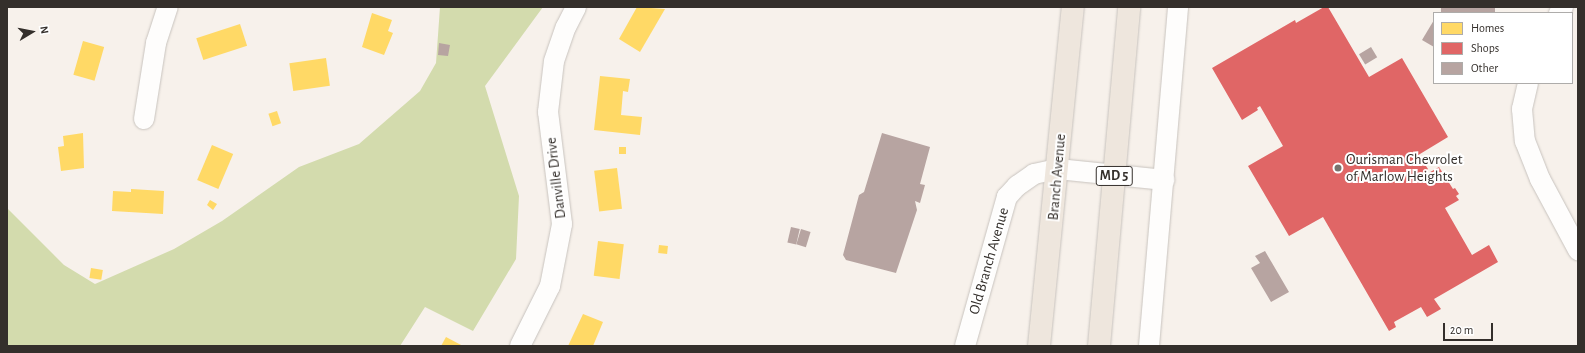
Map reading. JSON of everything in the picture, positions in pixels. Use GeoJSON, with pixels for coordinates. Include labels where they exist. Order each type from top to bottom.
{"type":"FeatureCollection","features":[{"type":"Feature","properties":{"kind":"highway","name":"Branch Avenue"},"geometry":{"type":"LineString","coordinates":[[1039,346],[1058,169],[1073,7]]}},
{"type":"Feature","properties":{"kind":"highway","name":"MD 5"},"geometry":{"type":"LineString","coordinates":[[1099,346],[1129,7]]}},
{"type":"Feature","properties":{"kind":"street"},"geometry":{"type":"LineString","coordinates":[[144,119],[156,43],[168,7]]}},
{"type":"Feature","properties":{"kind":"street","name":"Danville Drive"},"geometry":{"type":"LineString","coordinates":[[520,346],[550,286],[562,224],[548,112],[554,61],[566,27],[576,7]]}},
{"type":"Feature","properties":{"kind":"street"},"geometry":{"type":"LineString","coordinates":[[1149,346],[1178,7]]}},
{"type":"Feature","properties":{"kind":"street"},"geometry":{"type":"LineString","coordinates":[[1528,84],[1522,109],[1525,141],[1540,179],[1578,250]]}},
{"type":"Feature","properties":{"kind":"street","name":"Old Branch Avenue"},"geometry":{"type":"LineString","coordinates":[[965,346],[1007,197],[1017,186],[1034,174],[1058,169],[1164,180]]}},
{"type":"Feature","properties":{"kind":"green space"},"geometry":{"type":"Polygon","coordinates":[[[440,7],[543,7],[485,86],[519,196],[516,259],[473,331],[425,307],[400,346],[7,346],[7,208],[64,265],[95,284],[174,249],[222,221],[299,167],[359,144],[420,91],[436,63],[440,7]]]}},
{"type":"Feature","properties":{"kind":"building: Homes"},"geometry":{"type":"Polygon","coordinates":[[[637,7],[665,9],[640,52],[619,39],[637,7]]]}},
{"type":"Feature","properties":{"kind":"building: Homes"},"geometry":{"type":"Polygon","coordinates":[[[372,13],[392,20],[388,31],[393,33],[384,55],[362,47],[372,13]]]}},
{"type":"Feature","properties":{"kind":"building: Homes"},"geometry":{"type":"Polygon","coordinates":[[[240,24],[247,46],[203,60],[196,38],[240,24]]]}},
{"type":"Feature","properties":{"kind":"building: Homes"},"geometry":{"type":"Polygon","coordinates":[[[83,41],[104,47],[95,81],[73,75],[83,41]]]}},
{"type":"Feature","properties":{"kind":"building: Homes"},"geometry":{"type":"Polygon","coordinates":[[[326,58],[330,86],[293,91],[289,63],[326,58]]]}},
{"type":"Feature","properties":{"kind":"building: Homes"},"geometry":{"type":"Polygon","coordinates":[[[600,76],[630,79],[628,92],[623,91],[621,115],[642,117],[640,135],[594,130],[600,76]]]}},
{"type":"Feature","properties":{"kind":"building: Homes"},"geometry":{"type":"Polygon","coordinates":[[[277,111],[281,123],[272,126],[268,114],[277,111]]]}},
{"type":"Feature","properties":{"kind":"building: Homes"},"geometry":{"type":"Polygon","coordinates":[[[83,133],[84,168],[61,171],[58,147],[64,146],[63,136],[83,133]]]}},
{"type":"Feature","properties":{"kind":"building: Homes"},"geometry":{"type":"Polygon","coordinates":[[[212,145],[233,154],[218,189],[197,180],[212,145]]]}},
{"type":"Feature","properties":{"kind":"building: Homes"},"geometry":{"type":"Polygon","coordinates":[[[619,147],[626,147],[626,154],[619,154],[619,147]]]}},
{"type":"Feature","properties":{"kind":"building: Homes"},"geometry":{"type":"Polygon","coordinates":[[[617,168],[622,209],[599,211],[594,171],[617,168]]]}},
{"type":"Feature","properties":{"kind":"building: Homes"},"geometry":{"type":"Polygon","coordinates":[[[131,189],[164,191],[163,214],[112,211],[113,191],[131,192],[131,189]]]}},
{"type":"Feature","properties":{"kind":"building: Homes"},"geometry":{"type":"Polygon","coordinates":[[[210,200],[217,204],[213,210],[207,205],[210,200]]]}},
{"type":"Feature","properties":{"kind":"building: Homes"},"geometry":{"type":"Polygon","coordinates":[[[598,241],[624,244],[620,279],[594,276],[598,241]]]}},
{"type":"Feature","properties":{"kind":"building: Homes"},"geometry":{"type":"Polygon","coordinates":[[[659,245],[668,246],[667,254],[658,253],[659,245]]]}},
{"type":"Feature","properties":{"kind":"building: Homes"},"geometry":{"type":"Polygon","coordinates":[[[91,268],[103,270],[101,280],[89,278],[91,268]]]}},
{"type":"Feature","properties":{"kind":"building: Homes"},"geometry":{"type":"Polygon","coordinates":[[[583,314],[603,322],[593,346],[568,346],[583,314]]]}},
{"type":"Feature","properties":{"kind":"building: Homes"},"geometry":{"type":"Polygon","coordinates":[[[446,337],[463,346],[441,346],[446,337]]]}},
{"type":"Feature","properties":{"kind":"building: Shops","name":"Ourisman Chevrolet of Marlow Heights"},"geometry":{"type":"Polygon","coordinates":[[[1324,7],[1328,7],[1369,77],[1402,58],[1448,137],[1415,157],[1416,159],[1420,157],[1428,169],[1424,172],[1425,175],[1439,167],[1453,189],[1455,188],[1459,194],[1456,196],[1459,200],[1445,208],[1472,255],[1489,245],[1498,262],[1434,299],[1441,309],[1427,317],[1421,307],[1394,322],[1396,327],[1389,331],[1323,217],[1289,236],[1248,166],[1283,146],[1260,106],[1257,108],[1258,110],[1242,120],[1212,68],[1295,20],[1296,23],[1324,7]]]}},
{"type":"Feature","properties":{"kind":"building: Other"},"geometry":{"type":"Polygon","coordinates":[[[1441,7],[1495,7],[1495,12],[1441,12],[1441,7]]]}},
{"type":"Feature","properties":{"kind":"building: Other"},"geometry":{"type":"Polygon","coordinates":[[[1433,22],[1433,46],[1422,40],[1433,22]]]}},
{"type":"Feature","properties":{"kind":"building: Other"},"geometry":{"type":"Polygon","coordinates":[[[439,43],[450,45],[448,56],[438,55],[439,43]]]}},
{"type":"Feature","properties":{"kind":"building: Other"},"geometry":{"type":"Polygon","coordinates":[[[1371,47],[1377,57],[1365,64],[1359,54],[1371,47]]]}},
{"type":"Feature","properties":{"kind":"building: Other"},"geometry":{"type":"Polygon","coordinates":[[[882,133],[930,147],[920,184],[925,185],[920,203],[915,201],[917,210],[896,273],[846,260],[843,255],[859,195],[864,192],[882,133]]]}},
{"type":"Feature","properties":{"kind":"building: Other"},"geometry":{"type":"Polygon","coordinates":[[[791,227],[800,229],[796,245],[787,243],[791,227]]]}},
{"type":"Feature","properties":{"kind":"building: Other"},"geometry":{"type":"Polygon","coordinates":[[[801,229],[811,232],[806,247],[796,244],[801,229]]]}},
{"type":"Feature","properties":{"kind":"building: Other"},"geometry":{"type":"Polygon","coordinates":[[[1265,251],[1289,292],[1271,302],[1251,268],[1260,263],[1255,256],[1265,251]]]}},
{"type":"Feature","properties":{"kind":"place","name":"Ourisman Chevrolet of Marlow Heights"},"geometry":{"type":"Point","coordinates":[1338,168]}}]}
